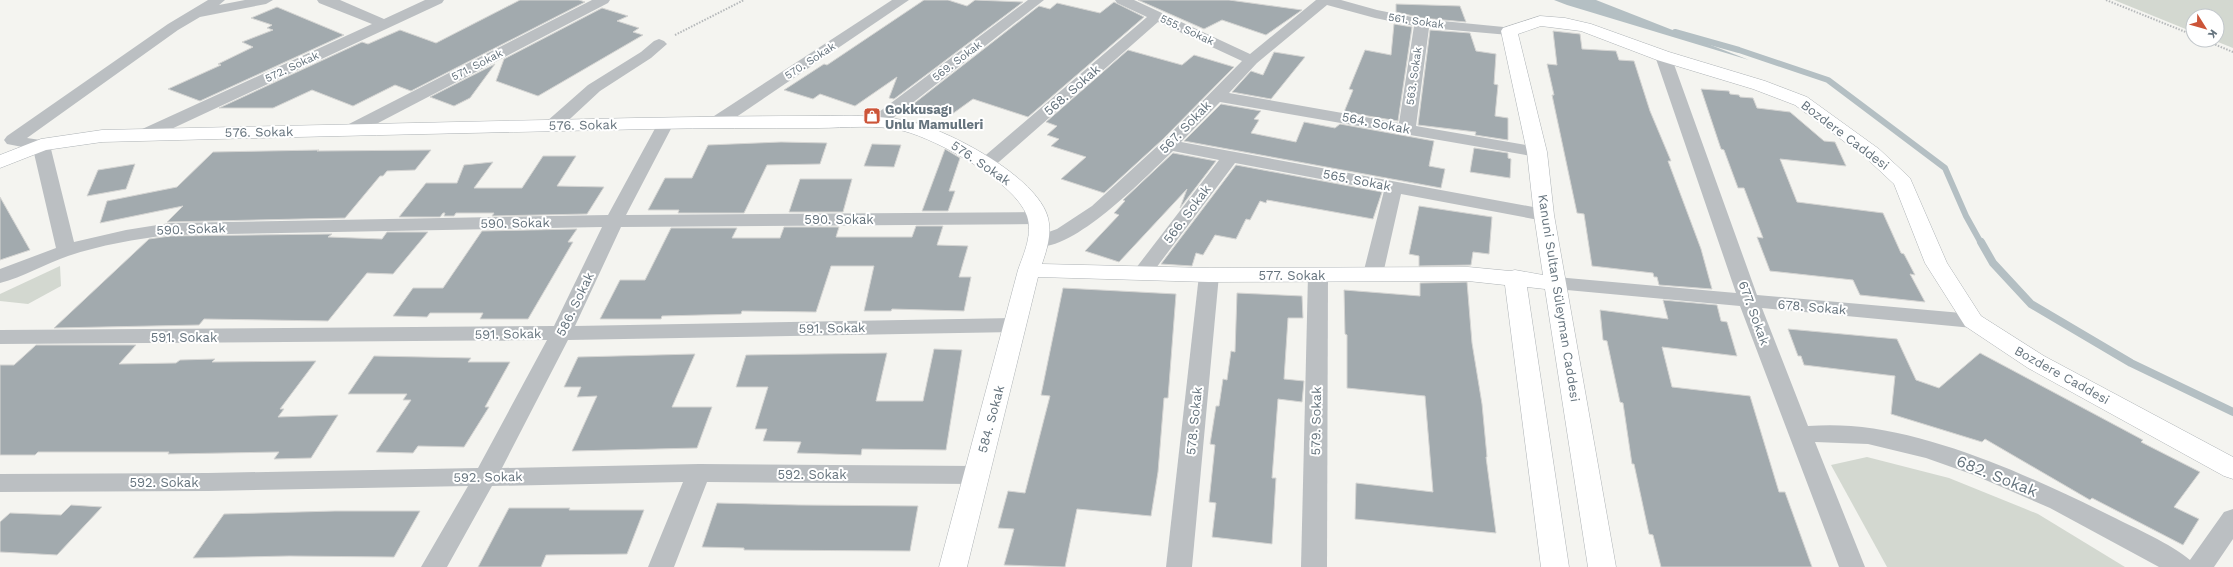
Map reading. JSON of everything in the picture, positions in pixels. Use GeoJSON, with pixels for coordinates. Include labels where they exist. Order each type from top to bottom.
{"type":"FeatureCollection","features":[{"type":"Feature","properties":{"kind":"street"},"geometry":{"type":"LineString","coordinates":[[6,140],[173,27],[218,0]]}},
{"type":"Feature","properties":{"kind":"street"},"geometry":{"type":"LineString","coordinates":[[193,15],[266,0]]}},
{"type":"Feature","properties":{"kind":"street"},"geometry":{"type":"LineString","coordinates":[[324,0],[333,2],[383,24]]}},
{"type":"Feature","properties":{"kind":"street","name":"572. Sokak"},"geometry":{"type":"LineString","coordinates":[[146,134],[437,0]]}},
{"type":"Feature","properties":{"kind":"street","name":"571. Sokak"},"geometry":{"type":"LineString","coordinates":[[351,130],[604,0]]}},
{"type":"Feature","properties":{"kind":"street","name":"570. Sokak"},"geometry":{"type":"LineString","coordinates":[[717,122],[902,0]]}},
{"type":"Feature","properties":{"kind":"street","name":"569. Sokak"},"geometry":{"type":"LineString","coordinates":[[877,122],[1037,0]]}},
{"type":"Feature","properties":{"kind":"street","name":"555. Sokak"},"geometry":{"type":"LineString","coordinates":[[1122,0],[1252,60]]}},
{"type":"Feature","properties":{"kind":"street","name":"561. Sokak"},"geometry":{"type":"LineString","coordinates":[[1325,0],[1375,14],[1422,23],[1509,31]]}},
{"type":"Feature","properties":{"kind":"street","name":"567. Sokak"},"geometry":{"type":"LineString","coordinates":[[1039,242],[1064,233],[1099,210],[1169,145],[1252,60],[1325,0]]}},
{"type":"Feature","properties":{"kind":"street","name":"568. Sokak"},"geometry":{"type":"LineString","coordinates":[[986,164],[1157,16]]}},
{"type":"Feature","properties":{"kind":"street","name":"Bozdere Caddesi"},"geometry":{"type":"LineString","coordinates":[[1509,31],[1540,21],[1585,27],[1663,56],[1745,80],[1801,101],[1872,153],[1903,182],[1936,263],[1973,321],[1995,338],[2036,362],[2233,469]]}},
{"type":"Feature","properties":{"kind":"street","name":"563. Sokak"},"geometry":{"type":"LineString","coordinates":[[1406,129],[1422,23]]}},
{"type":"Feature","properties":{"kind":"street","name":"Kanuni Sultan Süleyman Caddesi"},"geometry":{"type":"LineString","coordinates":[[1509,31],[1537,152],[1544,216],[1602,567]]}},
{"type":"Feature","properties":{"kind":"street"},"geometry":{"type":"LineString","coordinates":[[552,126],[594,88],[646,56],[659,44]]}},
{"type":"Feature","properties":{"kind":"street","name":"677. Sokak"},"geometry":{"type":"LineString","coordinates":[[1663,56],[1749,302],[1799,434],[1852,567]]}},
{"type":"Feature","properties":{"kind":"street","name":"564. Sokak"},"geometry":{"type":"LineString","coordinates":[[1216,96],[1537,152]]}},
{"type":"Feature","properties":{"kind":"street","name":"576. Sokak"},"geometry":{"type":"LineString","coordinates":[[0,162],[41,145],[80,138],[146,134],[717,122],[877,122],[924,130],[944,139],[986,164],[1029,200],[1038,218],[1039,242],[1029,270]]}},
{"type":"Feature","properties":{"kind":"street","name":"586. Sokak"},"geometry":{"type":"LineString","coordinates":[[434,567],[485,477],[561,333],[614,221],[666,123]]}},
{"type":"Feature","properties":{"kind":"street"},"geometry":{"type":"LineString","coordinates":[[6,140],[41,145],[66,250]]}},
{"type":"Feature","properties":{"kind":"street","name":"565. Sokak"},"geometry":{"type":"LineString","coordinates":[[1169,145],[1544,216]]}},
{"type":"Feature","properties":{"kind":"street","name":"566. Sokak"},"geometry":{"type":"LineString","coordinates":[[1143,272],[1231,156]]}},
{"type":"Feature","properties":{"kind":"street"},"geometry":{"type":"LineString","coordinates":[[1373,274],[1394,187]]}},
{"type":"Feature","properties":{"kind":"street","name":"590. Sokak"},"geometry":{"type":"LineString","coordinates":[[0,277],[66,250],[109,238],[170,229],[614,221],[1038,218]]}},
{"type":"Feature","properties":{"kind":"street","name":"577. Sokak"},"geometry":{"type":"LineString","coordinates":[[1029,270],[1209,275],[1468,274],[1515,277],[1556,283]]}},
{"type":"Feature","properties":{"kind":"street","name":"584. Sokak"},"geometry":{"type":"LineString","coordinates":[[953,567],[1029,270]]}},
{"type":"Feature","properties":{"kind":"street","name":"578. Sokak"},"geometry":{"type":"LineString","coordinates":[[1179,567],[1209,275]]}},
{"type":"Feature","properties":{"kind":"street","name":"579. Sokak"},"geometry":{"type":"LineString","coordinates":[[1314,567],[1318,275]]}},
{"type":"Feature","properties":{"kind":"street"},"geometry":{"type":"LineString","coordinates":[[1515,277],[1555,567]]}},
{"type":"Feature","properties":{"kind":"street","name":"678. Sokak"},"geometry":{"type":"LineString","coordinates":[[1556,283],[1749,302],[1973,321]]}},
{"type":"Feature","properties":{"kind":"street","name":"591. Sokak"},"geometry":{"type":"LineString","coordinates":[[0,337],[202,337],[561,333],[1016,325]]}},
{"type":"Feature","properties":{"kind":"street","name":"682. Sokak"},"geometry":{"type":"LineString","coordinates":[[1799,434],[1850,434],[1900,442],[1942,454],[2034,490],[2067,505],[2110,527],[2181,567]]}},
{"type":"Feature","properties":{"kind":"street"},"geometry":{"type":"LineString","coordinates":[[660,567],[699,473]]}},
{"type":"Feature","properties":{"kind":"street","name":"592. Sokak"},"geometry":{"type":"LineString","coordinates":[[0,483],[699,473],[976,475]]}},
{"type":"Feature","properties":{"kind":"street"},"geometry":{"type":"LineString","coordinates":[[2200,567],[2233,519]]}},
{"type":"Feature","properties":{"kind":"path"},"geometry":{"type":"LineString","coordinates":[[659,44],[744,0]]}},
{"type":"Feature","properties":{"kind":"path"},"geometry":{"type":"LineString","coordinates":[[2106,0],[2185,32]]}},
{"type":"Feature","properties":{"kind":"path"},"geometry":{"type":"LineString","coordinates":[[2223,48],[2233,52]]}},
{"type":"Feature","properties":{"kind":"shaded area"},"geometry":{"type":"Polygon","coordinates":[[[1554,0],[1596,0],[1749,60],[1567,5],[1554,0]]]}},
{"type":"Feature","properties":{"kind":"shaded area"},"geometry":{"type":"Polygon","coordinates":[[[2114,0],[2233,0],[2233,48],[2225,45],[2225,8],[2185,8],[2185,29],[2114,0]]]}},
{"type":"Feature","properties":{"kind":"shaded area"},"geometry":{"type":"Polygon","coordinates":[[[60,266],[61,286],[28,304],[0,301],[0,294],[60,266]]]}},
{"type":"Feature","properties":{"kind":"shaded area"},"geometry":{"type":"Polygon","coordinates":[[[1867,457],[1949,478],[2038,514],[2125,567],[1887,567],[1831,465],[1867,457]]]}},
{"type":"Feature","properties":{"kind":"building"},"geometry":{"type":"Polygon","coordinates":[[[520,0],[579,0],[585,2],[411,91],[395,85],[353,106],[312,90],[273,108],[219,108],[362,42],[368,44],[400,30],[436,43],[520,0]]]}},
{"type":"Feature","properties":{"kind":"building"},"geometry":{"type":"Polygon","coordinates":[[[924,0],[948,0],[967,6],[975,0],[1023,2],[894,99],[889,98],[897,77],[855,106],[820,94],[813,99],[784,90],[824,64],[827,65],[924,0]]]}},
{"type":"Feature","properties":{"kind":"building"},"geometry":{"type":"Polygon","coordinates":[[[1138,0],[1229,0],[1302,10],[1266,35],[1222,20],[1204,29],[1138,0]]]}},
{"type":"Feature","properties":{"kind":"building"},"geometry":{"type":"Polygon","coordinates":[[[1114,2],[1144,17],[1028,117],[973,99],[948,117],[912,105],[1039,6],[1050,9],[1057,3],[1100,13],[1114,2]]]}},
{"type":"Feature","properties":{"kind":"building"},"geometry":{"type":"Polygon","coordinates":[[[1396,4],[1460,6],[1466,22],[1422,18],[1396,12],[1396,4]]]}},
{"type":"Feature","properties":{"kind":"building"},"geometry":{"type":"Polygon","coordinates":[[[277,7],[344,35],[200,101],[168,89],[221,65],[218,64],[253,47],[242,42],[273,30],[267,28],[272,25],[251,18],[277,7]]]}},
{"type":"Feature","properties":{"kind":"building"},"geometry":{"type":"Polygon","coordinates":[[[602,8],[628,16],[617,21],[639,28],[633,32],[643,35],[538,96],[496,81],[504,59],[602,8]]]}},
{"type":"Feature","properties":{"kind":"building"},"geometry":{"type":"Polygon","coordinates":[[[1394,24],[1412,27],[1398,121],[1344,112],[1353,90],[1349,89],[1365,50],[1391,55],[1394,24]]]}},
{"type":"Feature","properties":{"kind":"building"},"geometry":{"type":"Polygon","coordinates":[[[1430,30],[1470,33],[1476,51],[1496,54],[1494,84],[1498,85],[1495,116],[1508,118],[1508,140],[1475,135],[1476,132],[1418,125],[1430,30]]]}},
{"type":"Feature","properties":{"kind":"building"},"geometry":{"type":"Polygon","coordinates":[[[1553,31],[1580,34],[1582,49],[1616,51],[1619,60],[1634,61],[1650,111],[1671,161],[1668,161],[1701,249],[1712,289],[1659,285],[1657,277],[1654,277],[1653,273],[1592,266],[1584,214],[1577,213],[1552,95],[1554,95],[1547,64],[1557,65],[1553,31]]]}},
{"type":"Feature","properties":{"kind":"building"},"geometry":{"type":"Polygon","coordinates":[[[1128,50],[1182,65],[1194,55],[1234,67],[1162,140],[1104,193],[1061,179],[1086,157],[1051,146],[1059,139],[1047,135],[1057,126],[1046,122],[1128,50]]]}},
{"type":"Feature","properties":{"kind":"building"},"geometry":{"type":"Polygon","coordinates":[[[1274,52],[1305,57],[1271,99],[1232,92],[1251,71],[1263,75],[1274,52]]]}},
{"type":"Feature","properties":{"kind":"building"},"geometry":{"type":"Polygon","coordinates":[[[495,64],[470,98],[454,106],[430,97],[495,64]]]}},
{"type":"Feature","properties":{"kind":"building"},"geometry":{"type":"Polygon","coordinates":[[[1701,89],[1729,91],[1730,94],[1739,95],[1740,97],[1753,98],[1757,108],[1790,112],[1824,141],[1835,142],[1846,166],[1780,159],[1797,202],[1883,213],[1901,253],[1904,254],[1915,275],[1910,274],[1925,302],[1860,295],[1853,280],[1770,271],[1757,237],[1763,238],[1744,188],[1738,188],[1724,150],[1721,149],[1701,89]]]}},
{"type":"Feature","properties":{"kind":"building"},"geometry":{"type":"Polygon","coordinates":[[[1221,104],[1261,111],[1254,119],[1259,120],[1251,133],[1296,142],[1304,122],[1335,128],[1340,124],[1434,141],[1429,166],[1445,169],[1441,188],[1184,141],[1221,104]]]}},
{"type":"Feature","properties":{"kind":"building"},"geometry":{"type":"Polygon","coordinates":[[[781,142],[827,143],[820,164],[767,165],[744,213],[678,213],[679,210],[648,210],[665,178],[692,178],[708,145],[781,142]]]}},
{"type":"Feature","properties":{"kind":"building"},"geometry":{"type":"Polygon","coordinates":[[[872,144],[901,145],[894,167],[864,166],[872,144]]]}},
{"type":"Feature","properties":{"kind":"building"},"geometry":{"type":"Polygon","coordinates":[[[1474,148],[1508,153],[1508,158],[1511,159],[1510,178],[1470,172],[1474,148]]]}},
{"type":"Feature","properties":{"kind":"building"},"geometry":{"type":"Polygon","coordinates":[[[945,149],[960,158],[949,191],[955,191],[948,211],[922,211],[945,149]]]}},
{"type":"Feature","properties":{"kind":"building"},"geometry":{"type":"Polygon","coordinates":[[[319,150],[317,151],[431,150],[415,170],[387,171],[383,176],[380,176],[345,218],[167,222],[183,206],[100,223],[107,201],[177,187],[213,152],[319,150]]]}},
{"type":"Feature","properties":{"kind":"building"},"geometry":{"type":"Polygon","coordinates":[[[1173,153],[1216,161],[1180,208],[1187,189],[1119,262],[1085,251],[1119,215],[1114,213],[1125,201],[1123,200],[1173,153]]]}},
{"type":"Feature","properties":{"kind":"building"},"geometry":{"type":"Polygon","coordinates":[[[543,156],[576,156],[557,186],[604,187],[587,214],[492,216],[494,213],[456,213],[454,216],[444,216],[445,213],[443,213],[440,217],[399,217],[426,183],[457,183],[464,165],[493,162],[474,188],[522,188],[543,156]]]}},
{"type":"Feature","properties":{"kind":"building"},"geometry":{"type":"Polygon","coordinates":[[[135,164],[126,189],[87,196],[98,170],[135,164]]]}},
{"type":"Feature","properties":{"kind":"building"},"geometry":{"type":"Polygon","coordinates":[[[1236,165],[1382,192],[1373,219],[1267,200],[1266,203],[1260,201],[1250,220],[1246,219],[1236,239],[1215,235],[1203,255],[1196,253],[1192,266],[1161,264],[1236,165]]]}},
{"type":"Feature","properties":{"kind":"building"},"geometry":{"type":"Polygon","coordinates":[[[800,179],[852,179],[843,212],[789,212],[800,179]]]}},
{"type":"Feature","properties":{"kind":"building"},"geometry":{"type":"Polygon","coordinates":[[[0,197],[30,250],[0,260],[0,197]]]}},
{"type":"Feature","properties":{"kind":"building"},"geometry":{"type":"Polygon","coordinates":[[[1419,206],[1492,217],[1489,254],[1473,252],[1471,265],[1419,266],[1419,256],[1409,254],[1419,206]]]}},
{"type":"Feature","properties":{"kind":"building"},"geometry":{"type":"Polygon","coordinates":[[[916,226],[943,226],[937,245],[968,246],[959,277],[971,277],[964,311],[892,309],[891,311],[864,311],[874,266],[831,266],[816,312],[742,311],[741,314],[662,316],[661,319],[600,319],[620,280],[645,280],[671,228],[737,228],[732,238],[780,238],[784,227],[839,227],[836,237],[912,237],[916,226]]]}},
{"type":"Feature","properties":{"kind":"building"},"geometry":{"type":"Polygon","coordinates":[[[577,229],[568,242],[573,242],[528,319],[480,319],[483,313],[430,313],[427,317],[393,316],[413,288],[443,288],[482,231],[577,229]]]}},
{"type":"Feature","properties":{"kind":"building"},"geometry":{"type":"Polygon","coordinates":[[[387,232],[428,232],[393,274],[367,273],[328,321],[204,319],[199,325],[54,328],[149,239],[170,236],[332,234],[328,237],[382,239],[387,232]]]}},
{"type":"Feature","properties":{"kind":"building"},"geometry":{"type":"Polygon","coordinates":[[[1467,282],[1472,343],[1482,404],[1486,457],[1496,533],[1355,519],[1356,483],[1433,492],[1425,396],[1347,388],[1347,335],[1345,334],[1344,290],[1420,296],[1420,283],[1467,282]]]}},
{"type":"Feature","properties":{"kind":"building"},"geometry":{"type":"Polygon","coordinates":[[[1063,288],[1176,294],[1168,398],[1164,398],[1158,472],[1151,516],[1077,509],[1065,567],[1004,565],[1014,529],[998,528],[1008,491],[1025,493],[1050,396],[1041,395],[1063,288]]]}},
{"type":"Feature","properties":{"kind":"building"},"geometry":{"type":"Polygon","coordinates":[[[1237,293],[1302,296],[1303,318],[1288,318],[1284,379],[1304,381],[1302,402],[1278,399],[1272,478],[1276,478],[1272,544],[1212,537],[1216,503],[1209,502],[1215,445],[1210,444],[1216,406],[1219,406],[1223,379],[1227,380],[1231,351],[1235,352],[1237,293]]]}},
{"type":"Feature","properties":{"kind":"building"},"geometry":{"type":"Polygon","coordinates":[[[1663,300],[1717,305],[1721,321],[1727,322],[1737,356],[1662,347],[1672,387],[1750,396],[1779,492],[1785,492],[1812,567],[1661,567],[1653,535],[1649,534],[1634,464],[1632,464],[1623,403],[1620,402],[1607,341],[1603,340],[1600,310],[1668,319],[1663,300]]]}},
{"type":"Feature","properties":{"kind":"building"},"geometry":{"type":"Polygon","coordinates":[[[1788,329],[1897,339],[1916,380],[1939,388],[1980,353],[2143,440],[2141,442],[2200,472],[2174,507],[2199,519],[2183,545],[2092,498],[2090,500],[1985,439],[1982,442],[1891,414],[1895,376],[1804,365],[1801,356],[1798,356],[1788,329]]]}},
{"type":"Feature","properties":{"kind":"building"},"geometry":{"type":"Polygon","coordinates":[[[36,345],[136,345],[119,364],[176,363],[180,360],[215,359],[212,362],[316,361],[280,409],[284,409],[278,417],[338,415],[311,458],[274,459],[279,452],[168,454],[169,452],[38,452],[35,455],[0,455],[0,365],[14,365],[36,345]]]}},
{"type":"Feature","properties":{"kind":"building"},"geometry":{"type":"Polygon","coordinates":[[[934,349],[962,350],[946,450],[862,449],[861,455],[797,453],[801,442],[763,441],[767,429],[755,429],[768,387],[736,387],[746,355],[887,353],[876,401],[923,401],[934,349]]]}},
{"type":"Feature","properties":{"kind":"building"},"geometry":{"type":"Polygon","coordinates":[[[695,354],[672,407],[712,407],[697,448],[572,451],[597,396],[577,397],[581,387],[564,387],[578,357],[695,354]]]}},
{"type":"Feature","properties":{"kind":"building"},"geometry":{"type":"Polygon","coordinates":[[[374,356],[471,358],[468,362],[510,362],[485,407],[489,407],[464,447],[418,446],[413,453],[376,452],[411,400],[403,400],[407,394],[348,394],[374,356]]]}},
{"type":"Feature","properties":{"kind":"building"},"geometry":{"type":"Polygon","coordinates":[[[717,503],[918,506],[910,551],[744,550],[744,548],[702,547],[717,503]]]}},
{"type":"Feature","properties":{"kind":"building"},"geometry":{"type":"Polygon","coordinates":[[[71,505],[102,507],[57,555],[0,552],[0,522],[10,513],[61,515],[71,505]]]}},
{"type":"Feature","properties":{"kind":"building"},"geometry":{"type":"Polygon","coordinates":[[[509,508],[644,510],[627,554],[546,555],[541,567],[478,567],[509,508]]]}},
{"type":"Feature","properties":{"kind":"building"},"geometry":{"type":"Polygon","coordinates":[[[335,511],[420,511],[394,557],[289,556],[193,558],[224,514],[335,511]]]}},
{"type":"Feature","properties":{"kind":"waterway"},"geometry":{"type":"LineString","coordinates":[[1675,32],[1739,50],[1828,80],[1945,168],[1966,216],[1981,243]]}},
{"type":"Feature","properties":{"kind":"waterway"},"geometry":{"type":"LineString","coordinates":[[1981,242],[1993,263],[2031,304],[2131,363],[2233,412]]}},
{"type":"Feature","properties":{"kind":"place","name":"Gokkusagı Unlu Mamulleri"},"geometry":{"type":"Point","coordinates":[872,116]}}]}
